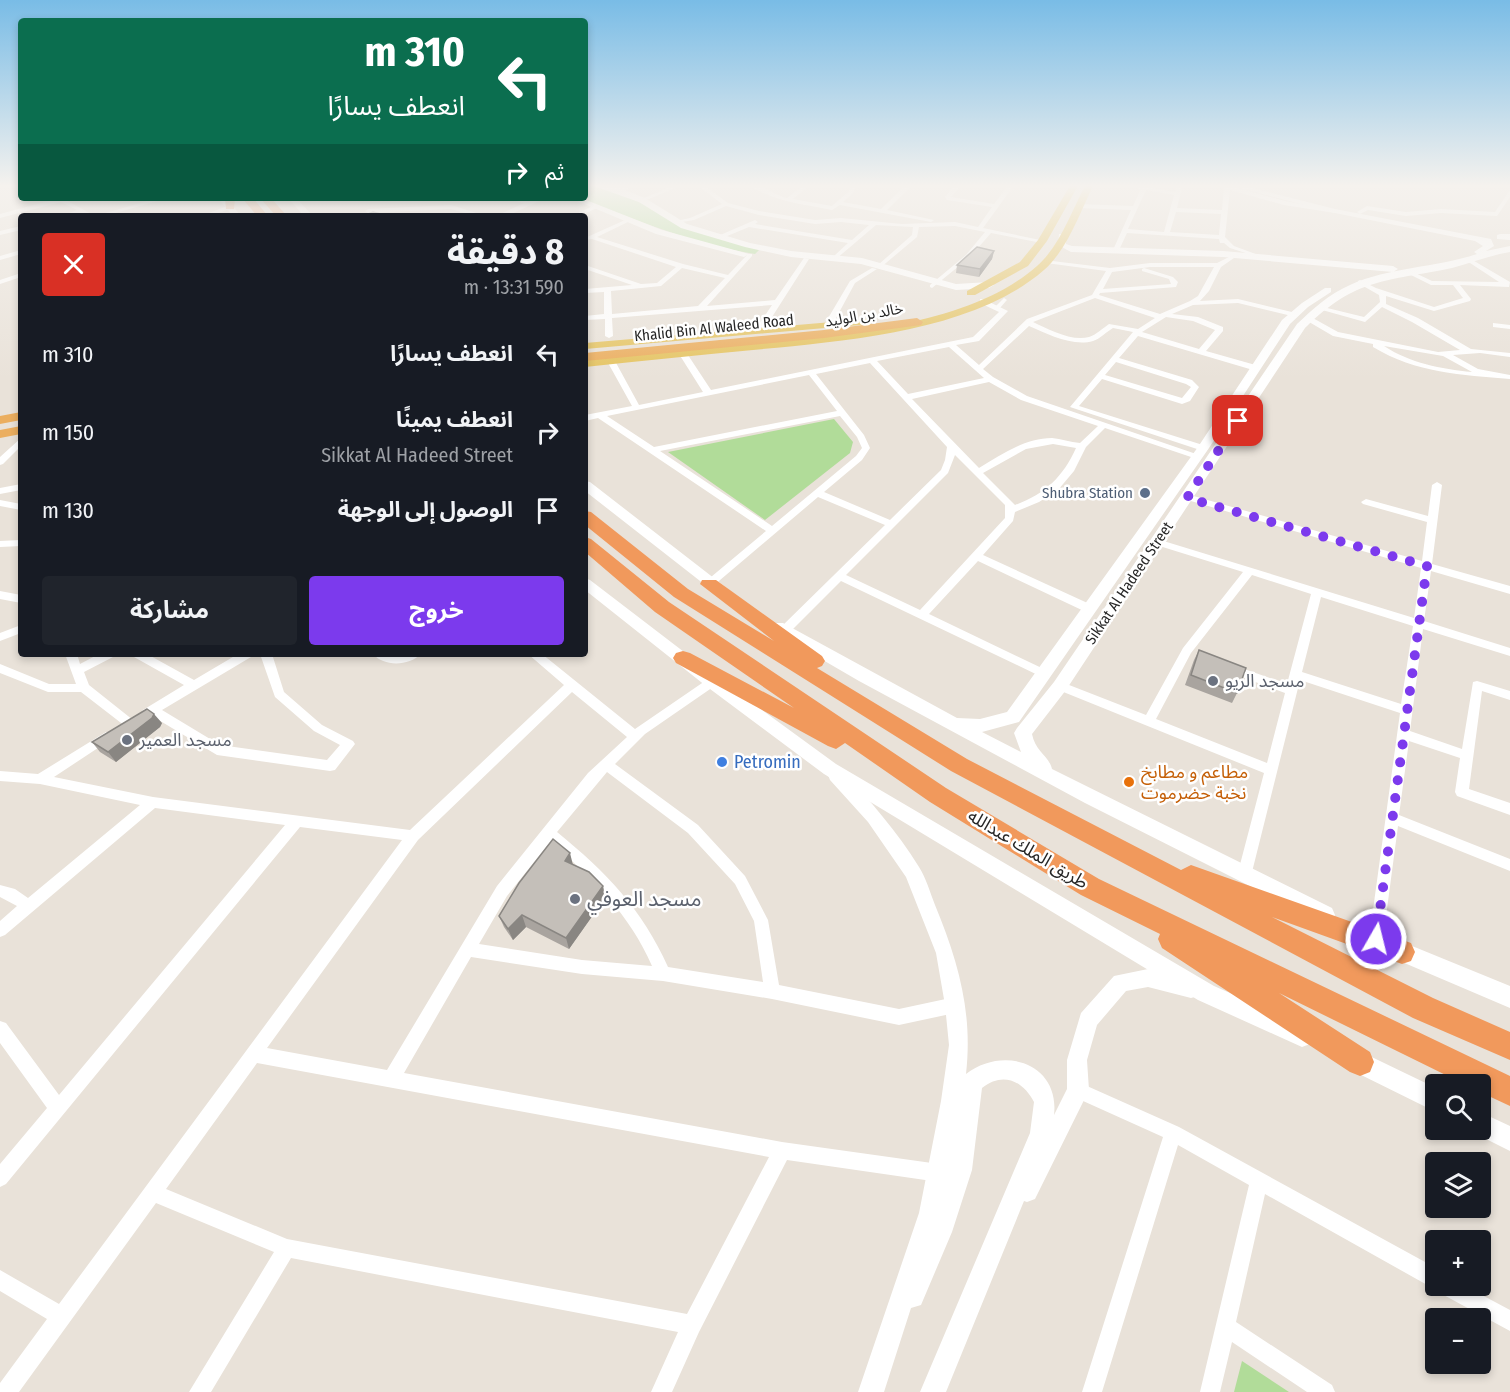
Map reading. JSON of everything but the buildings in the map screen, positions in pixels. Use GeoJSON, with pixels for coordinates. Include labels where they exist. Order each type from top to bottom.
{"type":"FeatureCollection","features":[{"type":"Feature","properties":{"kind":"highway","name":"Khalid Bin Al Waleed Road"},"geometry":{"type":"LineString","coordinates":[[588,357],[824,334],[917,322]]}},
{"type":"Feature","properties":{"kind":"highway","name":"Khalid Bin Al Waleed Road"},"geometry":{"type":"LineString","coordinates":[[588,352],[686,348],[854,324]]}},
{"type":"Feature","properties":{"kind":"highway"},"geometry":{"type":"LineString","coordinates":[[0,411],[18,408]]}},
{"type":"Feature","properties":{"kind":"highway"},"geometry":{"type":"LineString","coordinates":[[0,420],[18,417]]}},
{"type":"Feature","properties":{"kind":"highway","name":"طريق الملك عبدالله"},"geometry":{"type":"LineString","coordinates":[[588,518],[681,592],[958,765],[1423,1008],[1510,1046]]}},
{"type":"Feature","properties":{"kind":"highway","name":"طريق الملك عبدالله"},"geometry":{"type":"LineString","coordinates":[[588,545],[662,607],[938,795],[1090,887],[1425,1052],[1510,1091]]}},
{"type":"Feature","properties":{"kind":"highway"},"geometry":{"type":"LineString","coordinates":[[709,584],[958,765]]}},
{"type":"Feature","properties":{"kind":"highway"},"geometry":{"type":"LineString","coordinates":[[683,658],[938,795]]}},
{"type":"Feature","properties":{"kind":"highway"},"geometry":{"type":"LineString","coordinates":[[1110,846],[1402,952]]}},
{"type":"Feature","properties":{"kind":"highway"},"geometry":{"type":"LineString","coordinates":[[1090,887],[1360,1062]]}},
{"type":"Feature","properties":{"kind":"main road"},"geometry":{"type":"LineString","coordinates":[[724,249],[750,255],[842,261],[877,268]]}},
{"type":"Feature","properties":{"kind":"main road"},"geometry":{"type":"LineString","coordinates":[[770,249],[791,254],[836,256],[935,285],[951,293],[954,298]]}},
{"type":"Feature","properties":{"kind":"main road","name":"خالد بن الوليد"},"geometry":{"type":"LineString","coordinates":[[588,346],[854,324],[919,312],[952,302],[989,285],[1024,264],[1035,249]]}},
{"type":"Feature","properties":{"kind":"main road","name":"خالد بن الوليد"},"geometry":{"type":"LineString","coordinates":[[917,322],[983,301],[1007,290],[1041,268],[1054,249]]}},
{"type":"Feature","properties":{"kind":"main road"},"geometry":{"type":"LineString","coordinates":[[1098,249],[1266,258],[1405,271]]}},
{"type":"Feature","properties":{"kind":"main road","name":"Sikkat Al Hadeed Street"},"geometry":{"type":"LineString","coordinates":[[1405,271],[1457,259],[1486,249]]}},
{"type":"Feature","properties":{"kind":"main road","name":"Sikkat Al Hadeed Street"},"geometry":{"type":"LineString","coordinates":[[1021,721],[1044,674],[1293,315],[1319,295],[1357,281],[1383,274],[1469,260],[1491,252],[1510,249]]}},
{"type":"Feature","properties":{"kind":"main road"},"geometry":{"type":"LineString","coordinates":[[1046,261],[1054,254],[1063,251],[1227,256],[1383,274]]}},
{"type":"Feature","properties":{"kind":"main road"},"geometry":{"type":"LineString","coordinates":[[1339,268],[1355,273],[1357,281]]}},
{"type":"Feature","properties":{"kind":"main road","name":"Sikkat Al Hadeed Street"},"geometry":{"type":"LineString","coordinates":[[1021,721],[1060,686],[1308,319],[1319,308],[1357,281]]}},
{"type":"Feature","properties":{"kind":"main road"},"geometry":{"type":"LineString","coordinates":[[935,285],[965,288],[989,285]]}},
{"type":"Feature","properties":{"kind":"main road"},"geometry":{"type":"LineString","coordinates":[[588,363],[686,348]]}},
{"type":"Feature","properties":{"kind":"main road"},"geometry":{"type":"LineString","coordinates":[[588,487],[709,584],[784,631],[868,679],[1244,876],[1402,952],[1510,997]]}},
{"type":"Feature","properties":{"kind":"main road"},"geometry":{"type":"LineString","coordinates":[[588,585],[712,682],[830,769],[1206,993],[1360,1062],[1425,1095]]}},
{"type":"Feature","properties":{"kind":"main road"},"geometry":{"type":"LineString","coordinates":[[953,724],[980,726],[1021,721],[1024,745],[1031,757],[1061,782]]}},
{"type":"Feature","properties":{"kind":"main road"},"geometry":{"type":"LineString","coordinates":[[1491,1130],[1510,1139]]}},
{"type":"Feature","properties":{"kind":"street"},"geometry":{"type":"LineString","coordinates":[[622,249],[730,277]]}},
{"type":"Feature","properties":{"kind":"street"},"geometry":{"type":"LineString","coordinates":[[836,256],[845,249]]}},
{"type":"Feature","properties":{"kind":"street"},"geometry":{"type":"LineString","coordinates":[[831,320],[852,282],[877,268],[900,249]]}},
{"type":"Feature","properties":{"kind":"street"},"geometry":{"type":"LineString","coordinates":[[935,285],[974,249]]}},
{"type":"Feature","properties":{"kind":"street"},"geometry":{"type":"LineString","coordinates":[[1074,407],[1138,332],[1164,316],[1203,298],[1218,265],[1227,256],[1225,249]]}},
{"type":"Feature","properties":{"kind":"street"},"geometry":{"type":"LineString","coordinates":[[1236,249],[1240,252],[1266,258]]}},
{"type":"Feature","properties":{"kind":"street"},"geometry":{"type":"LineString","coordinates":[[0,258],[18,253]]}},
{"type":"Feature","properties":{"kind":"street"},"geometry":{"type":"LineString","coordinates":[[701,308],[750,255]]}},
{"type":"Feature","properties":{"kind":"street"},"geometry":{"type":"LineString","coordinates":[[1207,257],[1218,265]]}},
{"type":"Feature","properties":{"kind":"street"},"geometry":{"type":"LineString","coordinates":[[762,326],[806,259]]}},
{"type":"Feature","properties":{"kind":"street"},"geometry":{"type":"LineString","coordinates":[[1469,260],[1508,286]]}},
{"type":"Feature","properties":{"kind":"street"},"geometry":{"type":"LineString","coordinates":[[1046,261],[1110,270],[1134,267],[1218,265]]}},
{"type":"Feature","properties":{"kind":"street"},"geometry":{"type":"LineString","coordinates":[[588,291],[658,285],[681,266]]}},
{"type":"Feature","properties":{"kind":"street"},"geometry":{"type":"LineString","coordinates":[[982,367],[1028,323],[1097,294],[1174,286],[1175,282],[1171,278],[1134,267]]}},
{"type":"Feature","properties":{"kind":"street"},"geometry":{"type":"LineString","coordinates":[[588,268],[643,286]]}},
{"type":"Feature","properties":{"kind":"street"},"geometry":{"type":"LineString","coordinates":[[1097,294],[1110,270]]}},
{"type":"Feature","properties":{"kind":"street"},"geometry":{"type":"LineString","coordinates":[[1405,271],[1431,283],[1508,286]]}},
{"type":"Feature","properties":{"kind":"street"},"geometry":{"type":"LineString","coordinates":[[0,282],[18,276]]}},
{"type":"Feature","properties":{"kind":"street"},"geometry":{"type":"LineString","coordinates":[[1498,278],[1510,277]]}},
{"type":"Feature","properties":{"kind":"street"},"geometry":{"type":"LineString","coordinates":[[1357,281],[1376,290],[1434,309],[1467,298],[1455,283]]}},
{"type":"Feature","properties":{"kind":"street"},"geometry":{"type":"LineString","coordinates":[[607,289],[609,336]]}},
{"type":"Feature","properties":{"kind":"street"},"geometry":{"type":"LineString","coordinates":[[1319,308],[1365,320],[1384,302],[1382,294],[1376,290]]}},
{"type":"Feature","properties":{"kind":"street"},"geometry":{"type":"LineString","coordinates":[[1097,294],[1164,316],[1195,319],[1220,329],[1202,352]]}},
{"type":"Feature","properties":{"kind":"street"},"geometry":{"type":"LineString","coordinates":[[998,307],[1004,300]]}},
{"type":"Feature","properties":{"kind":"street"},"geometry":{"type":"LineString","coordinates":[[588,415],[600,415],[812,374],[976,339],[1004,311],[983,301]]}},
{"type":"Feature","properties":{"kind":"street"},"geometry":{"type":"LineString","coordinates":[[1192,303],[1238,301],[1293,315]]}},
{"type":"Feature","properties":{"kind":"street"},"geometry":{"type":"LineString","coordinates":[[588,318],[778,302]]}},
{"type":"Feature","properties":{"kind":"street"},"geometry":{"type":"LineString","coordinates":[[1381,304],[1415,320],[1469,352]]}},
{"type":"Feature","properties":{"kind":"street"},"geometry":{"type":"LineString","coordinates":[[1308,319],[1336,334],[1407,349],[1445,354],[1469,352],[1510,355]]}},
{"type":"Feature","properties":{"kind":"street"},"geometry":{"type":"LineString","coordinates":[[1028,323],[1049,332],[1081,340],[1094,339],[1112,326],[1256,368]]}},
{"type":"Feature","properties":{"kind":"street"},"geometry":{"type":"LineString","coordinates":[[1496,325],[1510,327]]}},
{"type":"Feature","properties":{"kind":"street"},"geometry":{"type":"LineString","coordinates":[[1370,341],[1399,358],[1450,371],[1510,377]]}},
{"type":"Feature","properties":{"kind":"street"},"geometry":{"type":"LineString","coordinates":[[954,343],[982,367],[1037,396],[1200,452]]}},
{"type":"Feature","properties":{"kind":"street"},"geometry":{"type":"LineString","coordinates":[[686,348],[710,393]]}},
{"type":"Feature","properties":{"kind":"street"},"geometry":{"type":"LineString","coordinates":[[1445,354],[1470,370],[1485,375]]}},
{"type":"Feature","properties":{"kind":"street"},"geometry":{"type":"LineString","coordinates":[[1100,376],[1182,401],[1187,399],[1195,387],[1189,382],[1114,359]]}},
{"type":"Feature","properties":{"kind":"street"},"geometry":{"type":"LineString","coordinates":[[611,361],[637,408]]}},
{"type":"Feature","properties":{"kind":"street"},"geometry":{"type":"LineString","coordinates":[[873,362],[952,447],[1010,504],[1010,519],[921,616]]}},
{"type":"Feature","properties":{"kind":"street"},"geometry":{"type":"LineString","coordinates":[[982,367],[990,379],[1024,398],[1103,425],[1200,452]]}},
{"type":"Feature","properties":{"kind":"street"},"geometry":{"type":"LineString","coordinates":[[709,584],[859,458],[866,448],[812,374]]}},
{"type":"Feature","properties":{"kind":"street"},"geometry":{"type":"LineString","coordinates":[[906,397],[990,379]]}},
{"type":"Feature","properties":{"kind":"street"},"geometry":{"type":"LineString","coordinates":[[654,450],[842,413]]}},
{"type":"Feature","properties":{"kind":"street"},"geometry":{"type":"LineString","coordinates":[[600,415],[772,531]]}},
{"type":"Feature","properties":{"kind":"street"},"geometry":{"type":"LineString","coordinates":[[1010,510],[1035,502],[1057,489],[1071,470],[1082,446],[1103,425]]}},
{"type":"Feature","properties":{"kind":"street"},"geometry":{"type":"LineString","coordinates":[[0,462],[12,434]]}},
{"type":"Feature","properties":{"kind":"street"},"geometry":{"type":"LineString","coordinates":[[978,472],[1039,442],[1052,441],[1082,446]]}},
{"type":"Feature","properties":{"kind":"street"},"geometry":{"type":"LineString","coordinates":[[784,631],[945,471],[952,447]]}},
{"type":"Feature","properties":{"kind":"street"},"geometry":{"type":"LineString","coordinates":[[1376,939],[1437,485]]}},
{"type":"Feature","properties":{"kind":"street"},"geometry":{"type":"LineString","coordinates":[[0,491],[18,488]]}},
{"type":"Feature","properties":{"kind":"street"},"geometry":{"type":"LineString","coordinates":[[818,493],[891,524]]}},
{"type":"Feature","properties":{"kind":"street"},"geometry":{"type":"LineString","coordinates":[[1187,498],[1510,590]]}},
{"type":"Feature","properties":{"kind":"street"},"geometry":{"type":"LineString","coordinates":[[1366,502],[1432,521]]}},
{"type":"Feature","properties":{"kind":"street"},"geometry":{"type":"LineString","coordinates":[[0,503],[18,506]]}},
{"type":"Feature","properties":{"kind":"street"},"geometry":{"type":"LineString","coordinates":[[1157,542],[1510,652]]}},
{"type":"Feature","properties":{"kind":"street"},"geometry":{"type":"LineString","coordinates":[[0,544],[18,543]]}},
{"type":"Feature","properties":{"kind":"street"},"geometry":{"type":"LineString","coordinates":[[976,556],[1090,609]]}},
{"type":"Feature","properties":{"kind":"street"},"geometry":{"type":"LineString","coordinates":[[1149,721],[1192,653],[1250,571]]}},
{"type":"Feature","properties":{"kind":"street"},"geometry":{"type":"LineString","coordinates":[[839,576],[1044,674]]}},
{"type":"Feature","properties":{"kind":"street"},"geometry":{"type":"LineString","coordinates":[[1244,876],[1317,592]]}},
{"type":"Feature","properties":{"kind":"street"},"geometry":{"type":"LineString","coordinates":[[0,595],[18,598]]}},
{"type":"Feature","properties":{"kind":"street"},"geometry":{"type":"LineString","coordinates":[[0,637],[18,630]]}},
{"type":"Feature","properties":{"kind":"street"},"geometry":{"type":"LineString","coordinates":[[72,657],[75,671],[84,688],[129,723]]}},
{"type":"Feature","properties":{"kind":"street"},"geometry":{"type":"LineString","coordinates":[[75,671],[104,657]]}},
{"type":"Feature","properties":{"kind":"street"},"geometry":{"type":"LineString","coordinates":[[143,657],[193,685]]}},
{"type":"Feature","properties":{"kind":"street"},"geometry":{"type":"LineString","coordinates":[[40,779],[129,723],[242,657]]}},
{"type":"Feature","properties":{"kind":"street"},"geometry":{"type":"LineString","coordinates":[[153,710],[217,750],[330,766],[349,744],[318,728],[279,694],[267,657]]}},
{"type":"Feature","properties":{"kind":"street"},"geometry":{"type":"LineString","coordinates":[[383,657],[401,660],[408,657]]}},
{"type":"Feature","properties":{"kind":"street"},"geometry":{"type":"LineString","coordinates":[[538,657],[635,736]]}},
{"type":"Feature","properties":{"kind":"street"},"geometry":{"type":"LineString","coordinates":[[1218,663],[1290,690]]}},
{"type":"Feature","properties":{"kind":"street"},"geometry":{"type":"LineString","coordinates":[[0,668],[48,688],[84,688]]}},
{"type":"Feature","properties":{"kind":"street"},"geometry":{"type":"LineString","coordinates":[[1296,674],[1407,711]]}},
{"type":"Feature","properties":{"kind":"street"},"geometry":{"type":"LineString","coordinates":[[391,1079],[501,891],[548,832],[606,764],[635,736],[712,682]]}},
{"type":"Feature","properties":{"kind":"street"},"geometry":{"type":"LineString","coordinates":[[6,1392],[413,836],[572,685]]}},
{"type":"Feature","properties":{"kind":"street"},"geometry":{"type":"LineString","coordinates":[[1510,696],[1477,685],[1465,755],[1462,792],[1510,809]]}},
{"type":"Feature","properties":{"kind":"street"},"geometry":{"type":"LineString","coordinates":[[1060,686],[1271,770]]}},
{"type":"Feature","properties":{"kind":"street"},"geometry":{"type":"LineString","coordinates":[[1404,734],[1465,755]]}},
{"type":"Feature","properties":{"kind":"street"},"geometry":{"type":"LineString","coordinates":[[606,764],[693,829],[740,880],[761,920],[772,991]]}},
{"type":"Feature","properties":{"kind":"street"},"geometry":{"type":"LineString","coordinates":[[830,769],[874,817],[913,873],[945,953],[955,1005],[958,1045],[952,1101],[930,1213],[871,1392]]}},
{"type":"Feature","properties":{"kind":"street"},"geometry":{"type":"LineString","coordinates":[[0,776],[40,779],[153,802],[413,836]]}},
{"type":"Feature","properties":{"kind":"street"},"geometry":{"type":"LineString","coordinates":[[0,930],[153,802]]}},
{"type":"Feature","properties":{"kind":"street"},"geometry":{"type":"LineString","coordinates":[[1392,818],[1510,865]]}},
{"type":"Feature","properties":{"kind":"street"},"geometry":{"type":"LineString","coordinates":[[0,1178],[297,820]]}},
{"type":"Feature","properties":{"kind":"street"},"geometry":{"type":"LineString","coordinates":[[548,832],[586,863],[628,907],[653,948],[663,974]]}},
{"type":"Feature","properties":{"kind":"street"},"geometry":{"type":"LineString","coordinates":[[0,891],[10,894],[29,906]]}},
{"type":"Feature","properties":{"kind":"street"},"geometry":{"type":"LineString","coordinates":[[467,949],[582,967],[663,974],[772,991],[899,1017],[955,1005]]}},
{"type":"Feature","properties":{"kind":"street"},"geometry":{"type":"LineString","coordinates":[[963,1317],[1078,1090],[1077,1060],[1088,1020],[1121,983],[1148,978],[1206,993]]}},
{"type":"Feature","properties":{"kind":"street"},"geometry":{"type":"LineString","coordinates":[[0,1029],[58,1108]]}},
{"type":"Feature","properties":{"kind":"street"},"geometry":{"type":"LineString","coordinates":[[253,1054],[782,1150],[939,1173]]}},
{"type":"Feature","properties":{"kind":"street"},"geometry":{"type":"LineString","coordinates":[[879,1368],[940,1232],[961,1170],[972,1082],[984,1071],[1003,1067],[1030,1078],[1045,1101],[1041,1133],[933,1392]]}},
{"type":"Feature","properties":{"kind":"street"},"geometry":{"type":"LineString","coordinates":[[1078,1090],[1173,1133],[1425,1273]]}},
{"type":"Feature","properties":{"kind":"street"},"geometry":{"type":"LineString","coordinates":[[1092,1392],[1173,1133]]}},
{"type":"Feature","properties":{"kind":"street"},"geometry":{"type":"LineString","coordinates":[[661,1392],[782,1150]]}},
{"type":"Feature","properties":{"kind":"street"},"geometry":{"type":"LineString","coordinates":[[1210,1392],[1259,1181]]}},
{"type":"Feature","properties":{"kind":"street"},"geometry":{"type":"LineString","coordinates":[[152,1192],[287,1248],[692,1326]]}},
{"type":"Feature","properties":{"kind":"street"},"geometry":{"type":"LineString","coordinates":[[199,1392],[287,1248]]}},
{"type":"Feature","properties":{"kind":"street"},"geometry":{"type":"LineString","coordinates":[[0,1280],[61,1316]]}},
{"type":"Feature","properties":{"kind":"street"},"geometry":{"type":"LineString","coordinates":[[1465,1296],[1510,1321]]}},
{"type":"Feature","properties":{"kind":"street"},"geometry":{"type":"LineString","coordinates":[[1225,1326],[1325,1392]]}},
{"type":"Feature","properties":{"kind":"green space"},"geometry":{"type":"Polygon","coordinates":[[[728,249],[760,249],[755,254],[728,249]]]}},
{"type":"Feature","properties":{"kind":"green space"},"geometry":{"type":"Polygon","coordinates":[[[834,419],[853,442],[850,453],[765,520],[668,452],[834,419]]]}},
{"type":"Feature","properties":{"kind":"green space"},"geometry":{"type":"Polygon","coordinates":[[[1242,1361],[1289,1392],[1234,1392],[1242,1361]]]}},
{"type":"Feature","properties":{"kind":"place","name":"Shubra Station"},"geometry":{"type":"Point","coordinates":[1145,493]}},
{"type":"Feature","properties":{"kind":"place","name":"مسجد الريو"},"geometry":{"type":"Point","coordinates":[1213,681]}},
{"type":"Feature","properties":{"kind":"place","name":"مسجد العمير"},"geometry":{"type":"Point","coordinates":[127,740]}},
{"type":"Feature","properties":{"kind":"place","name":"Petromin"},"geometry":{"type":"Point","coordinates":[722,762]}},
{"type":"Feature","properties":{"kind":"place","name":"مطاعم و مطابخ نخبة حضرموت"},"geometry":{"type":"Point","coordinates":[1129,782]}},
{"type":"Feature","properties":{"kind":"place","name":"مسجد العوفي"},"geometry":{"type":"Point","coordinates":[575,899]}},
{"type":"Feature","properties":{"kind":"route"},"geometry":{"type":"LineString","coordinates":[[1238,421],[1187,498],[1427,566],[1376,939]]}}]}
